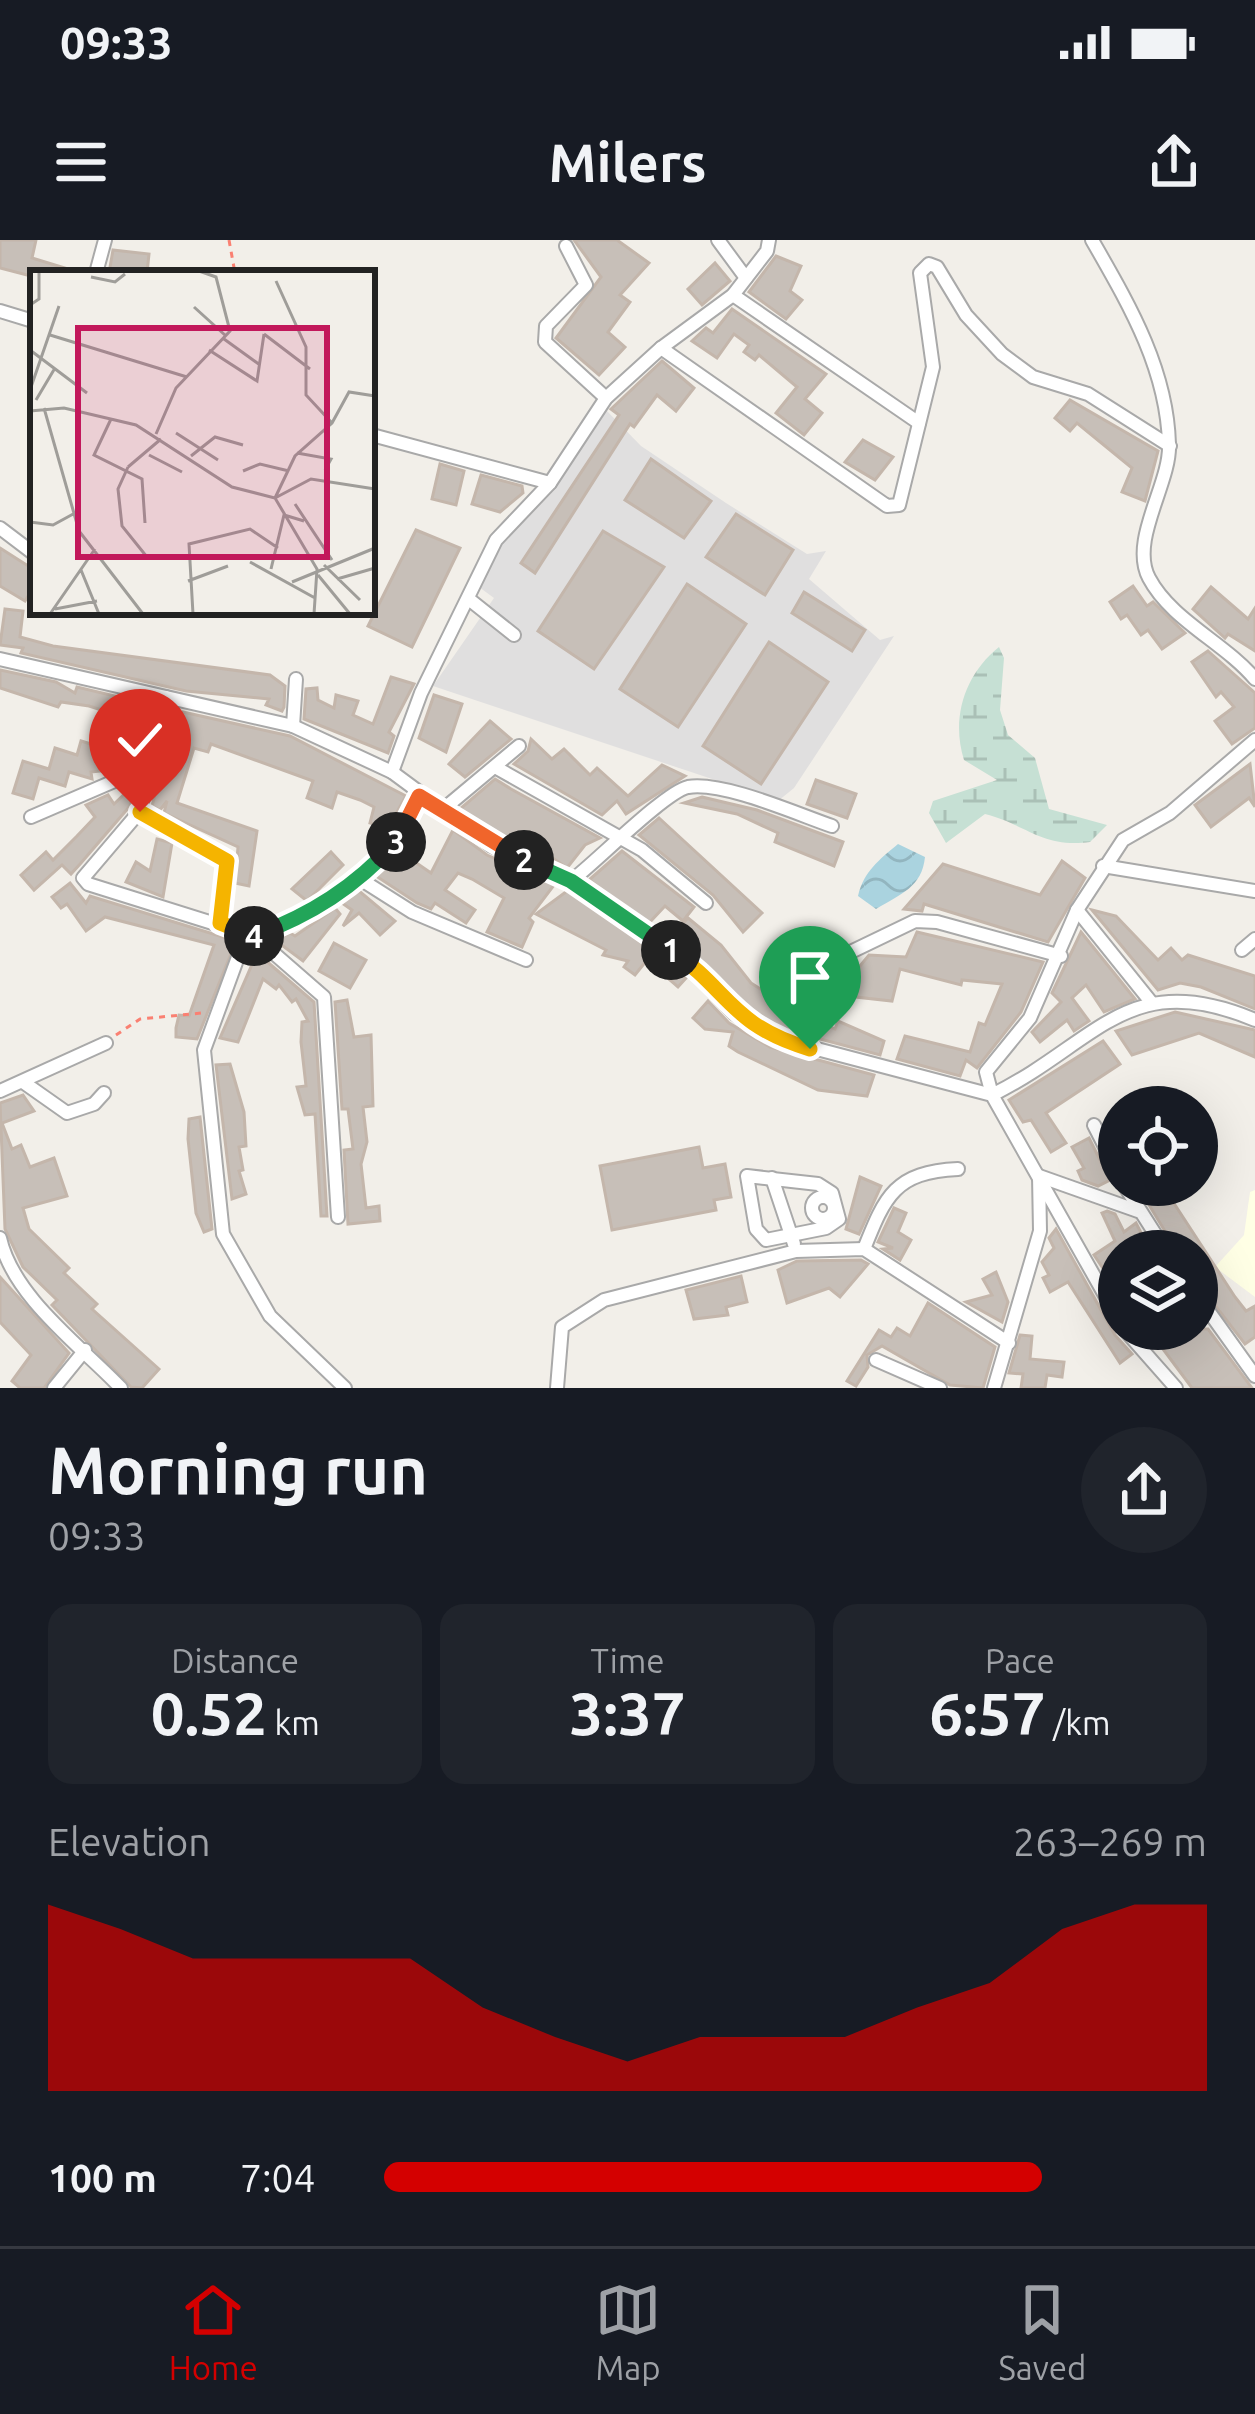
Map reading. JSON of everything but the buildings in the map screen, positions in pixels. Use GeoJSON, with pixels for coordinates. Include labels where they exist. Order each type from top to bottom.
{"type":"FeatureCollection","features":[{"type":"Feature","properties":{"kind":"street"},"geometry":{"type":"LineString","coordinates":[[97,270],[105,240]]}},
{"type":"Feature","properties":{"kind":"street"},"geometry":{"type":"LineString","coordinates":[[718,240],[746,278]]}},
{"type":"Feature","properties":{"kind":"street"},"geometry":{"type":"LineString","coordinates":[[392,772],[421,693],[496,539],[550,483],[606,398],[661,348],[734,295],[769,240]]}},
{"type":"Feature","properties":{"kind":"street"},"geometry":{"type":"LineString","coordinates":[[1092,240],[1146,335],[1170,446],[1145,555],[1148,576],[1173,607],[1232,651],[1255,679]]}},
{"type":"Feature","properties":{"kind":"street"},"geometry":{"type":"LineString","coordinates":[[566,246],[586,285],[545,326],[544,342],[606,398]]}},
{"type":"Feature","properties":{"kind":"street"},"geometry":{"type":"LineString","coordinates":[[661,348],[887,506],[904,498],[933,367],[920,273],[929,264],[937,267],[966,314],[1001,354],[1034,377],[1088,394],[1170,446]]}},
{"type":"Feature","properties":{"kind":"street"},"geometry":{"type":"LineString","coordinates":[[734,295],[919,423]]}},
{"type":"Feature","properties":{"kind":"street"},"geometry":{"type":"LineString","coordinates":[[0,311],[30,320]]}},
{"type":"Feature","properties":{"kind":"street"},"geometry":{"type":"LineString","coordinates":[[375,436],[550,483]]}},
{"type":"Feature","properties":{"kind":"street"},"geometry":{"type":"LineString","coordinates":[[0,528],[30,551]]}},
{"type":"Feature","properties":{"kind":"street"},"geometry":{"type":"LineString","coordinates":[[470,600],[514,635]]}},
{"type":"Feature","properties":{"kind":"street"},"geometry":{"type":"LineString","coordinates":[[0,659],[293,727],[392,772],[440,812],[492,846],[571,881],[680,956],[735,1013],[775,1038],[992,1095],[1151,1002],[1213,1002],[1255,1020]]}},
{"type":"Feature","properties":{"kind":"street"},"geometry":{"type":"LineString","coordinates":[[293,727],[296,679]]}},
{"type":"Feature","properties":{"kind":"street"},"geometry":{"type":"LineString","coordinates":[[166,697],[140,812],[83,878],[88,884],[254,936],[324,997],[338,1217]]}},
{"type":"Feature","properties":{"kind":"street"},"geometry":{"type":"LineString","coordinates":[[1098,1282],[992,1095],[986,1072],[1030,1018],[1061,956],[1077,910],[1123,840],[1170,813],[1255,740]]}},
{"type":"Feature","properties":{"kind":"street"},"geometry":{"type":"LineString","coordinates":[[440,812],[519,746]]}},
{"type":"Feature","properties":{"kind":"street"},"geometry":{"type":"LineString","coordinates":[[32,817],[154,764]]}},
{"type":"Feature","properties":{"kind":"street"},"geometry":{"type":"LineString","coordinates":[[494,767],[624,839],[706,903]]}},
{"type":"Feature","properties":{"kind":"street"},"geometry":{"type":"LineString","coordinates":[[571,881],[624,839],[659,803],[690,787],[832,826]]}},
{"type":"Feature","properties":{"kind":"street"},"geometry":{"type":"LineString","coordinates":[[345,1388],[270,1316],[223,1234],[204,1050],[238,957],[254,936],[316,910],[360,879],[395,842],[419,796]]}},
{"type":"Feature","properties":{"kind":"street"},"geometry":{"type":"LineString","coordinates":[[140,812],[227,861],[220,923]]}},
{"type":"Feature","properties":{"kind":"street"},"geometry":{"type":"LineString","coordinates":[[1103,866],[1255,891]]}},
{"type":"Feature","properties":{"kind":"street"},"geometry":{"type":"LineString","coordinates":[[360,879],[412,912],[526,960]]}},
{"type":"Feature","properties":{"kind":"street"},"geometry":{"type":"LineString","coordinates":[[1077,910],[1151,1002]]}},
{"type":"Feature","properties":{"kind":"street"},"geometry":{"type":"LineString","coordinates":[[834,960],[915,921],[937,922],[1061,956]]}},
{"type":"Feature","properties":{"kind":"street"},"geometry":{"type":"LineString","coordinates":[[1242,950],[1255,939]]}},
{"type":"Feature","properties":{"kind":"street"},"geometry":{"type":"LineString","coordinates":[[0,1091],[106,1043]]}},
{"type":"Feature","properties":{"kind":"street"},"geometry":{"type":"LineString","coordinates":[[23,1082],[67,1113],[94,1104],[104,1093]]}},
{"type":"Feature","properties":{"kind":"street"},"geometry":{"type":"LineString","coordinates":[[1094,1125],[1098,1133]]}},
{"type":"Feature","properties":{"kind":"street"},"geometry":{"type":"LineString","coordinates":[[864,1250],[890,1192],[908,1178],[958,1169]]}},
{"type":"Feature","properties":{"kind":"street"},"geometry":{"type":"LineString","coordinates":[[556,1388],[562,1327],[604,1300],[795,1244],[839,1220],[832,1192],[818,1184],[747,1176],[756,1229],[766,1240],[795,1244],[864,1250],[1009,1343]]}},
{"type":"Feature","properties":{"kind":"street"},"geometry":{"type":"LineString","coordinates":[[1039,1176],[1138,1211]]}},
{"type":"Feature","properties":{"kind":"street"},"geometry":{"type":"LineString","coordinates":[[994,1388],[1040,1231],[1039,1176]]}},
{"type":"Feature","properties":{"kind":"street"},"geometry":{"type":"LineString","coordinates":[[772,1178],[795,1244]]}},
{"type":"Feature","properties":{"kind":"street"},"geometry":{"type":"LineString","coordinates":[[1135,1206],[1151,1230]]}},
{"type":"Feature","properties":{"kind":"street"},"geometry":{"type":"LineString","coordinates":[[785,1214],[814,1214]]}},
{"type":"Feature","properties":{"kind":"street"},"geometry":{"type":"LineString","coordinates":[[0,1238],[4,1259],[28,1292],[121,1388]]}},
{"type":"Feature","properties":{"kind":"street"},"geometry":{"type":"LineString","coordinates":[[1218,1320],[1249,1357],[1255,1376]]}},
{"type":"Feature","properties":{"kind":"street"},"geometry":{"type":"LineString","coordinates":[[54,1388],[85,1350]]}},
{"type":"Feature","properties":{"kind":"street"},"geometry":{"type":"LineString","coordinates":[[1143,1350],[1176,1388]]}},
{"type":"Feature","properties":{"kind":"street"},"geometry":{"type":"LineString","coordinates":[[876,1360],[940,1388]]}},
{"type":"Feature","properties":{"kind":"path"},"geometry":{"type":"LineString","coordinates":[[229,240],[234,270]]}},
{"type":"Feature","properties":{"kind":"path"},"geometry":{"type":"LineString","coordinates":[[106,1043],[140,1018],[216,1015]]}},
{"type":"Feature","properties":{"kind":"shaded area"},"geometry":{"type":"Polygon","coordinates":[[[606,410],[641,446],[726,503],[807,554],[826,551],[809,579],[880,640],[894,636],[794,788],[778,801],[433,686],[494,598],[479,587],[499,542],[556,487],[606,410]]]}},
{"type":"Feature","properties":{"kind":"shaded area"},"geometry":{"type":"Polygon","coordinates":[[[1255,1190],[1255,1297],[1218,1269],[1244,1235],[1250,1192],[1255,1190]]]}},
{"type":"Feature","properties":{"kind":"green space"},"geometry":{"type":"Polygon","coordinates":[[[999,647],[1004,658],[1000,710],[1008,735],[1035,758],[1049,809],[1107,825],[1090,842],[1047,839],[985,814],[946,843],[929,813],[933,801],[997,780],[964,760],[959,729],[969,684],[999,647]]]}},
{"type":"Feature","properties":{"kind":"water"},"geometry":{"type":"Polygon","coordinates":[[[898,844],[925,857],[920,876],[909,889],[876,909],[858,896],[861,887],[873,867],[898,844]]]}},
{"type":"Feature","properties":{"kind":"route"},"geometry":{"type":"LineString","coordinates":[[140,812],[227,861],[220,923],[254,936],[298,920],[360,879],[395,842],[419,796],[492,846],[571,881],[680,956],[735,1013],[775,1038],[810,1049]]}}]}
